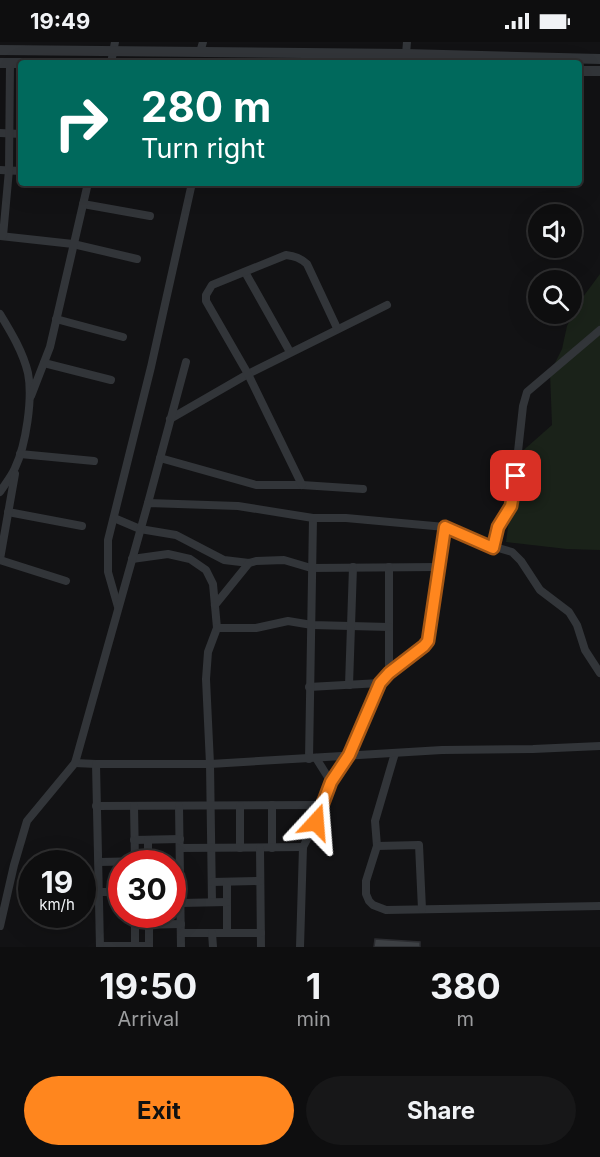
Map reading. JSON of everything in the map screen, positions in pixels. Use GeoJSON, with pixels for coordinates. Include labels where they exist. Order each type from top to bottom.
{"type":"FeatureCollection","features":[{"type":"Feature","properties":{"kind":"street"},"geometry":{"type":"LineString","coordinates":[[0,50],[22,46],[406,48],[600,59]]}},
{"type":"Feature","properties":{"kind":"street"},"geometry":{"type":"LineString","coordinates":[[10,63],[9,170],[2,236],[73,244],[137,259]]}},
{"type":"Feature","properties":{"kind":"street"},"geometry":{"type":"LineString","coordinates":[[582,71],[600,71]]}},
{"type":"Feature","properties":{"kind":"street"},"geometry":{"type":"LineString","coordinates":[[0,133],[18,134]]}},
{"type":"Feature","properties":{"kind":"street"},"geometry":{"type":"LineString","coordinates":[[0,170],[18,171]]}},
{"type":"Feature","properties":{"kind":"street"},"geometry":{"type":"LineString","coordinates":[[66,581],[0,559],[31,396],[50,347],[86,186]]}},
{"type":"Feature","properties":{"kind":"street"},"geometry":{"type":"LineString","coordinates":[[118,609],[111,588],[107,558],[108,540],[151,367],[190,186]]}},
{"type":"Feature","properties":{"kind":"street"},"geometry":{"type":"LineString","coordinates":[[83,204],[150,216]]}},
{"type":"Feature","properties":{"kind":"street"},"geometry":{"type":"LineString","coordinates":[[302,485],[248,374],[206,301],[206,295],[212,285],[286,255],[300,258],[307,264],[337,328]]}},
{"type":"Feature","properties":{"kind":"street"},"geometry":{"type":"LineString","coordinates":[[245,272],[290,352]]}},
{"type":"Feature","properties":{"kind":"street"},"geometry":{"type":"LineString","coordinates":[[170,418],[290,352],[387,305]]}},
{"type":"Feature","properties":{"kind":"street"},"geometry":{"type":"LineString","coordinates":[[0,314],[19,349],[27,372],[31,396]]}},
{"type":"Feature","properties":{"kind":"street"},"geometry":{"type":"LineString","coordinates":[[56,320],[123,337]]}},
{"type":"Feature","properties":{"kind":"street"},"geometry":{"type":"LineString","coordinates":[[493,548],[498,527],[508,512],[513,497],[524,398],[527,392],[600,330]]}},
{"type":"Feature","properties":{"kind":"street"},"geometry":{"type":"LineString","coordinates":[[0,926],[27,821],[75,763],[186,362]]}},
{"type":"Feature","properties":{"kind":"street"},"geometry":{"type":"LineString","coordinates":[[44,363],[111,380]]}},
{"type":"Feature","properties":{"kind":"street"},"geometry":{"type":"LineString","coordinates":[[20,454],[94,461]]}},
{"type":"Feature","properties":{"kind":"street"},"geometry":{"type":"LineString","coordinates":[[160,458],[256,485],[363,489]]}},
{"type":"Feature","properties":{"kind":"street"},"geometry":{"type":"LineString","coordinates":[[0,492],[16,467]]}},
{"type":"Feature","properties":{"kind":"street"},"geometry":{"type":"LineString","coordinates":[[148,503],[237,506],[313,518],[346,518],[445,527],[493,548],[512,552],[521,561],[540,590],[569,612],[577,625],[585,650],[600,673]]}},
{"type":"Feature","properties":{"kind":"street"},"geometry":{"type":"LineString","coordinates":[[8,512],[82,526]]}},
{"type":"Feature","properties":{"kind":"street"},"geometry":{"type":"LineString","coordinates":[[114,518],[140,529],[176,535],[224,560],[249,563],[284,560],[311,568],[438,567]]}},
{"type":"Feature","properties":{"kind":"street"},"geometry":{"type":"LineString","coordinates":[[313,518],[309,687],[312,758],[331,782]]}},
{"type":"Feature","properties":{"kind":"street"},"geometry":{"type":"LineString","coordinates":[[300,947],[303,847],[316,822],[331,782],[349,755],[380,683],[428,641],[445,527]]}},
{"type":"Feature","properties":{"kind":"street"},"geometry":{"type":"LineString","coordinates":[[132,559],[168,554],[190,559],[206,570],[210,576],[217,628],[206,665],[212,902]]}},
{"type":"Feature","properties":{"kind":"street"},"geometry":{"type":"LineString","coordinates":[[215,605],[249,563]]}},
{"type":"Feature","properties":{"kind":"street"},"geometry":{"type":"LineString","coordinates":[[350,685],[353,567]]}},
{"type":"Feature","properties":{"kind":"street"},"geometry":{"type":"LineString","coordinates":[[389,567],[389,673]]}},
{"type":"Feature","properties":{"kind":"street"},"geometry":{"type":"LineString","coordinates":[[217,628],[256,628],[288,621],[312,625],[389,627]]}},
{"type":"Feature","properties":{"kind":"street"},"geometry":{"type":"LineString","coordinates":[[309,687],[380,683]]}},
{"type":"Feature","properties":{"kind":"street"},"geometry":{"type":"LineString","coordinates":[[75,763],[210,764],[442,750],[600,746]]}},
{"type":"Feature","properties":{"kind":"street"},"geometry":{"type":"LineString","coordinates":[[395,753],[375,821],[377,846],[366,881],[366,894],[369,901],[386,910],[600,906]]}},
{"type":"Feature","properties":{"kind":"street"},"geometry":{"type":"LineString","coordinates":[[96,764],[100,947],[149,946],[149,928]]}},
{"type":"Feature","properties":{"kind":"street"},"geometry":{"type":"LineString","coordinates":[[272,805],[272,848]]}},
{"type":"Feature","properties":{"kind":"street"},"geometry":{"type":"LineString","coordinates":[[96,806],[322,805]]}},
{"type":"Feature","properties":{"kind":"street"},"geometry":{"type":"LineString","coordinates":[[134,806],[134,850]]}},
{"type":"Feature","properties":{"kind":"street"},"geometry":{"type":"LineString","coordinates":[[179,806],[180,848],[303,847]]}},
{"type":"Feature","properties":{"kind":"street"},"geometry":{"type":"LineString","coordinates":[[240,806],[240,848]]}},
{"type":"Feature","properties":{"kind":"street"},"geometry":{"type":"LineString","coordinates":[[134,840],[180,839]]}},
{"type":"Feature","properties":{"kind":"street"},"geometry":{"type":"LineString","coordinates":[[148,840],[148,850]]}},
{"type":"Feature","properties":{"kind":"street"},"geometry":{"type":"LineString","coordinates":[[377,846],[419,845],[422,909]]}},
{"type":"Feature","properties":{"kind":"street"},"geometry":{"type":"LineString","coordinates":[[260,848],[261,947]]}},
{"type":"Feature","properties":{"kind":"street"},"geometry":{"type":"LineString","coordinates":[[99,862],[108,862]]}},
{"type":"Feature","properties":{"kind":"street"},"geometry":{"type":"LineString","coordinates":[[212,882],[260,881]]}},
{"type":"Feature","properties":{"kind":"street"},"geometry":{"type":"LineString","coordinates":[[227,882],[227,933]]}},
{"type":"Feature","properties":{"kind":"street"},"geometry":{"type":"LineString","coordinates":[[99,892],[108,892]]}},
{"type":"Feature","properties":{"kind":"street"},"geometry":{"type":"LineString","coordinates":[[186,903],[227,902]]}},
{"type":"Feature","properties":{"kind":"street"},"geometry":{"type":"LineString","coordinates":[[135,928],[135,946]]}},
{"type":"Feature","properties":{"kind":"street"},"geometry":{"type":"LineString","coordinates":[[181,928],[181,947]]}},
{"type":"Feature","properties":{"kind":"street"},"geometry":{"type":"LineString","coordinates":[[181,933],[261,933]]}},
{"type":"Feature","properties":{"kind":"street"},"geometry":{"type":"LineString","coordinates":[[212,933],[213,947]]}},
{"type":"Feature","properties":{"kind":"shaded area"},"geometry":{"type":"Polygon","coordinates":[[[600,274],[600,550],[567,549],[506,542],[518,455],[552,425],[550,373],[562,349],[568,324],[582,324],[582,298],[600,274]]]}},
{"type":"Feature","properties":{"kind":"building"},"geometry":{"type":"Polygon","coordinates":[[[375,939],[420,942],[420,947],[374,947],[375,939]]]}},
{"type":"Feature","properties":{"kind":"route"},"geometry":{"type":"LineString","coordinates":[[316,822],[331,782],[349,755],[380,683],[428,641],[445,527],[493,548],[498,527],[511,506],[516,476]]}}]}
